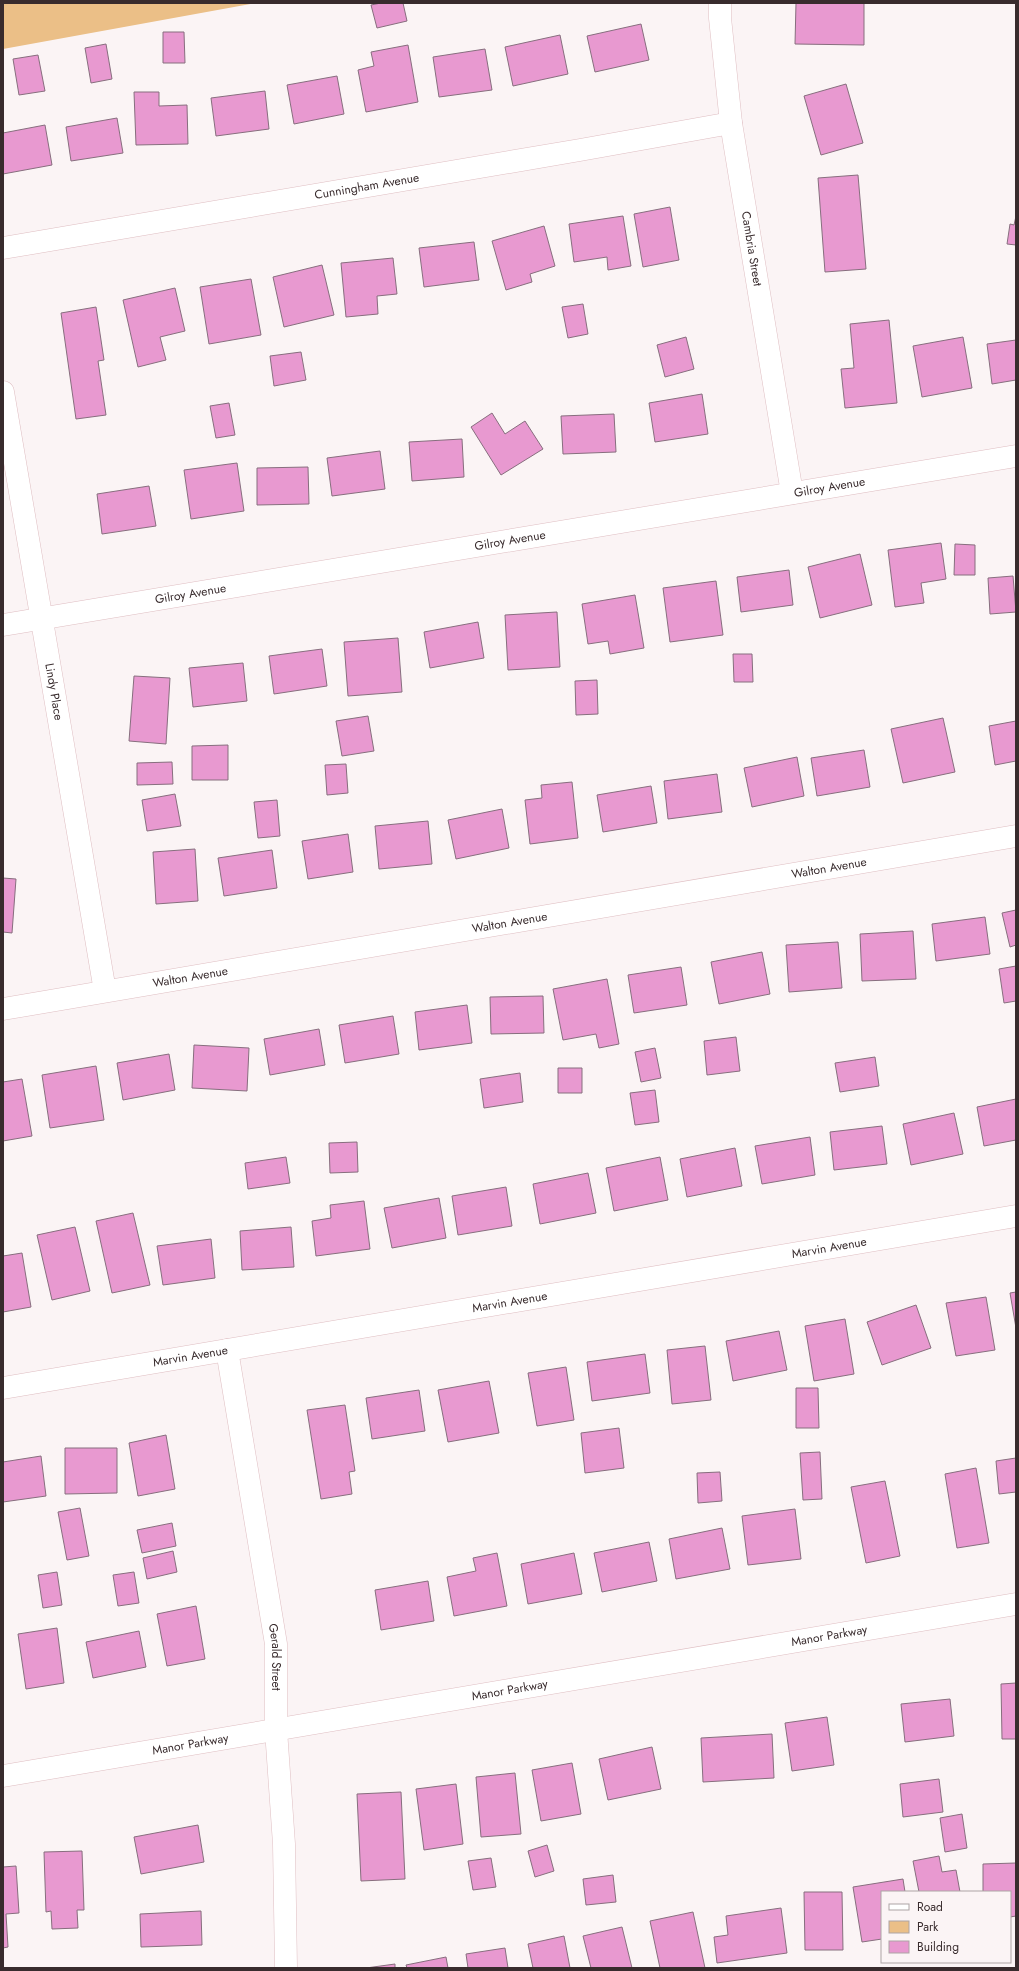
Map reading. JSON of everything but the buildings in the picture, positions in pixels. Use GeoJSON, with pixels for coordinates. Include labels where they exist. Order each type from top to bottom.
{"type":"FeatureCollection","features":[{"type":"Feature","properties":{"kind":"street","name":"Cambria Street"},"geometry":{"type":"LineString","coordinates":[[720,3],[720,18],[731,123],[792,493]]}},
{"type":"Feature","properties":{"kind":"street","name":"Cunningham Avenue"},"geometry":{"type":"LineString","coordinates":[[3,248],[572,152],[731,123]]}},
{"type":"Feature","properties":{"kind":"street","name":"Lindy Place"},"geometry":{"type":"LineString","coordinates":[[3,392],[105,992]]}},
{"type":"Feature","properties":{"kind":"street","name":"Gilroy Avenue"},"geometry":{"type":"LineString","coordinates":[[3,625],[1016,456]]}},
{"type":"Feature","properties":{"kind":"street","name":"Walton Avenue"},"geometry":{"type":"LineString","coordinates":[[3,1009],[1016,836]]}},
{"type":"Feature","properties":{"kind":"street","name":"Marvin Avenue"},"geometry":{"type":"LineString","coordinates":[[3,1388],[1016,1216]]}},
{"type":"Feature","properties":{"kind":"street","name":"Gerald Street"},"geometry":{"type":"LineString","coordinates":[[227,1350],[276,1644],[276,1730],[284,1844],[286,1968]]}},
{"type":"Feature","properties":{"kind":"street","name":"Manor Parkway"},"geometry":{"type":"LineString","coordinates":[[3,1776],[1016,1604]]}},
{"type":"Feature","properties":{"kind":"green space"},"geometry":{"type":"Polygon","coordinates":[[[3,3],[256,3],[3,49],[3,3]]]}}]}
